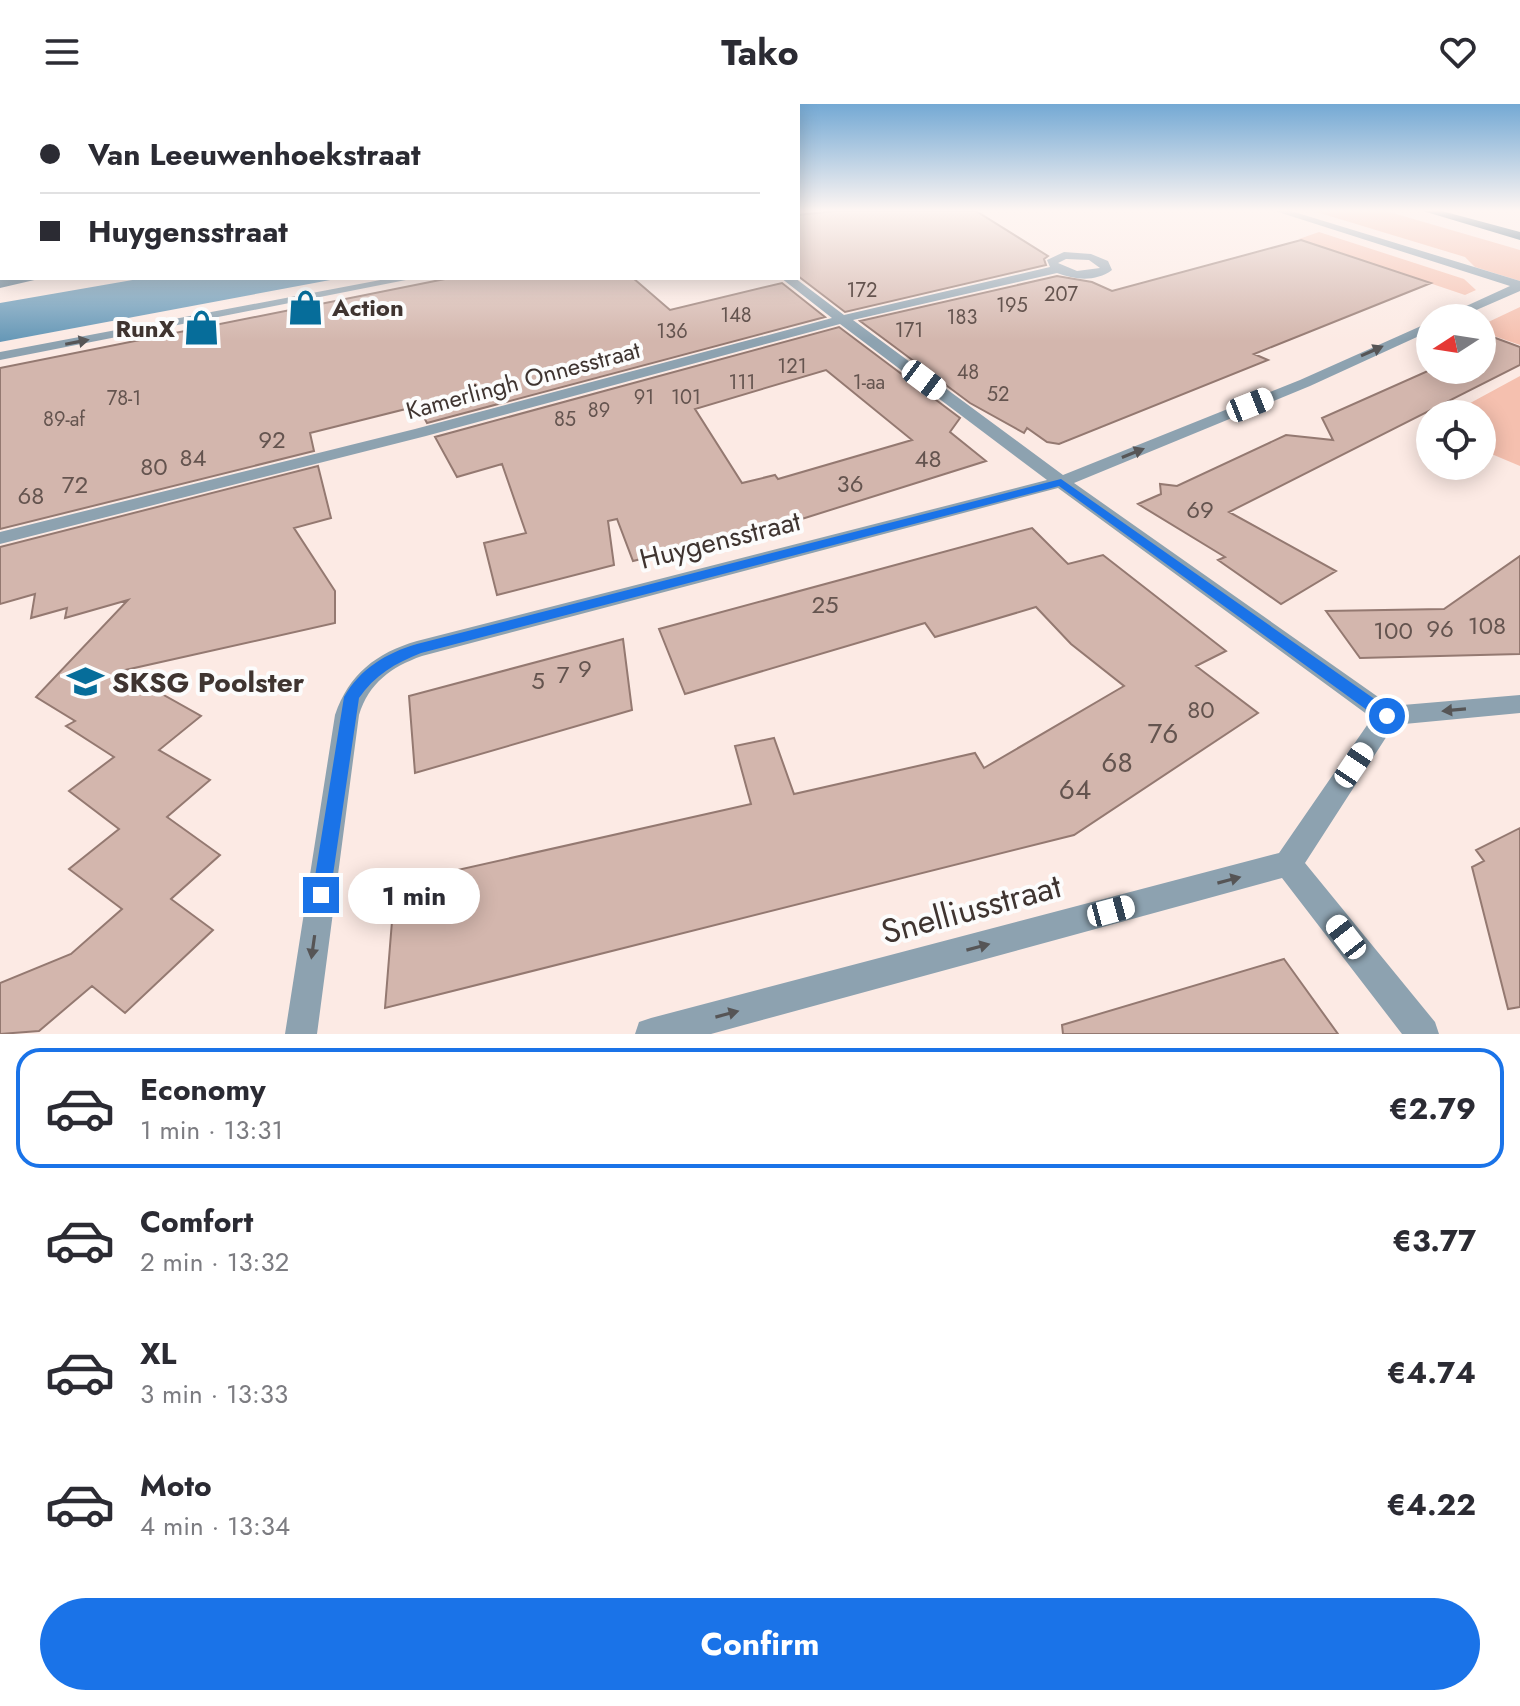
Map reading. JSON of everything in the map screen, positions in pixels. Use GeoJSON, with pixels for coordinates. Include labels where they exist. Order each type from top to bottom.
{"type":"FeatureCollection","features":[{"type":"Feature","properties":{"kind":"main road"},"geometry":{"type":"LineString","coordinates":[[0,284],[25,280]]}},
{"type":"Feature","properties":{"kind":"street"},"geometry":{"type":"LineString","coordinates":[[1419,254],[1520,286]]}},
{"type":"Feature","properties":{"kind":"street","name":"Kamerlingh Onnesstraat"},"geometry":{"type":"LineString","coordinates":[[0,538],[420,433],[842,319],[1058,269]]}},
{"type":"Feature","properties":{"kind":"street"},"geometry":{"type":"LineString","coordinates":[[0,356],[399,280]]}},
{"type":"Feature","properties":{"kind":"street"},"geometry":{"type":"LineString","coordinates":[[790,280],[1061,482],[1387,716],[1520,704]]}},
{"type":"Feature","properties":{"kind":"street"},"geometry":{"type":"LineString","coordinates":[[1479,304],[1520,286]]}},
{"type":"Feature","properties":{"kind":"street","name":"Huygensstraat"},"geometry":{"type":"LineString","coordinates":[[301,1034],[347,715],[351,697],[379,666],[417,649],[1061,482],[1305,383],[1416,332]]}},
{"type":"Feature","properties":{"kind":"street"},"geometry":{"type":"LineString","coordinates":[[1387,716],[1288,864],[1423,1034]]}},
{"type":"Feature","properties":{"kind":"street","name":"Snelliusstraat"},"geometry":{"type":"LineString","coordinates":[[651,1034],[1288,864]]}},
{"type":"Feature","properties":{"kind":"shaded area"},"geometry":{"type":"Polygon","coordinates":[[[1345,254],[1388,254],[1464,279],[1476,290],[1465,295],[1345,254]]]}},
{"type":"Feature","properties":{"kind":"shaded area"},"geometry":{"type":"Polygon","coordinates":[[[1456,254],[1520,254],[1520,281],[1475,267],[1465,257],[1456,254]]]}},
{"type":"Feature","properties":{"kind":"shaded area"},"geometry":{"type":"Polygon","coordinates":[[[1520,307],[1520,345],[1496,337],[1496,318],[1520,307]]]}},
{"type":"Feature","properties":{"kind":"shaded area"},"geometry":{"type":"Polygon","coordinates":[[[1520,376],[1520,466],[1496,456],[1496,400],[1476,400],[1520,376]]]}},
{"type":"Feature","properties":{"kind":"water"},"geometry":{"type":"Polygon","coordinates":[[[132,280],[330,280],[0,342],[0,303],[132,280]]]}},
{"type":"Feature","properties":{"kind":"building"},"geometry":{"type":"Polygon","coordinates":[[[800,254],[1048,256],[1044,259],[1046,265],[845,312],[800,278],[800,254]]]}},
{"type":"Feature","properties":{"kind":"building"},"geometry":{"type":"Polygon","coordinates":[[[1248,254],[1345,254],[1431,283],[1254,354],[1268,360],[1059,444],[1047,442],[1027,428],[1024,433],[970,403],[860,321],[1057,276],[1092,282],[1112,291],[1248,254]]]}},
{"type":"Feature","properties":{"kind":"building"},"geometry":{"type":"Polygon","coordinates":[[[440,280],[635,280],[670,310],[782,283],[825,317],[427,423],[418,406],[310,433],[314,451],[0,529],[0,368],[440,280]]]}},
{"type":"Feature","properties":{"kind":"building"},"geometry":{"type":"Polygon","coordinates":[[[839,327],[960,418],[950,432],[986,461],[789,523],[633,561],[617,519],[608,521],[614,565],[497,595],[484,543],[526,533],[502,464],[457,477],[435,437],[839,327]],[[826,370],[695,409],[742,483],[775,475],[778,479],[912,440],[826,370]]]}},
{"type":"Feature","properties":{"kind":"building"},"geometry":{"type":"Polygon","coordinates":[[[1496,338],[1520,347],[1520,365],[1496,377],[1496,338]]]}},
{"type":"Feature","properties":{"kind":"building"},"geometry":{"type":"Polygon","coordinates":[[[1416,376],[1416,384],[1482,384],[1451,400],[1416,400],[1416,418],[1229,512],[1336,571],[1281,604],[1218,560],[1225,557],[1138,504],[1161,494],[1160,484],[1177,486],[1286,435],[1333,440],[1322,418],[1416,376]]]}},
{"type":"Feature","properties":{"kind":"building"},"geometry":{"type":"Polygon","coordinates":[[[318,466],[331,518],[294,528],[335,591],[335,623],[121,671],[201,716],[159,750],[210,780],[167,817],[220,855],[171,899],[213,930],[125,1013],[92,986],[39,1031],[0,1034],[0,983],[71,954],[122,909],[69,869],[119,829],[69,791],[114,757],[66,726],[75,721],[36,697],[128,600],[65,618],[67,608],[31,618],[35,594],[0,604],[0,547],[318,466]]]}},
{"type":"Feature","properties":{"kind":"building"},"geometry":{"type":"Polygon","coordinates":[[[1032,528],[1068,564],[1103,555],[1226,651],[1196,666],[1258,713],[1074,835],[385,1008],[395,884],[751,804],[735,746],[774,738],[794,794],[975,753],[984,768],[1124,686],[1071,644],[1036,607],[935,637],[925,623],[685,694],[659,629],[1032,528]]]}},
{"type":"Feature","properties":{"kind":"building"},"geometry":{"type":"Polygon","coordinates":[[[1520,556],[1520,654],[1360,658],[1326,611],[1444,609],[1520,556]]]}},
{"type":"Feature","properties":{"kind":"building"},"geometry":{"type":"Polygon","coordinates":[[[623,639],[632,710],[415,773],[409,696],[623,639]]]}},
{"type":"Feature","properties":{"kind":"building"},"geometry":{"type":"Polygon","coordinates":[[[1520,828],[1520,1007],[1508,1009],[1472,867],[1484,861],[1476,850],[1520,828]]]}},
{"type":"Feature","properties":{"kind":"building"},"geometry":{"type":"Polygon","coordinates":[[[1284,959],[1338,1034],[1063,1034],[1062,1025],[1284,959]]]}},
{"type":"Feature","properties":{"kind":"place","name":"Action"},"geometry":{"type":"Point","coordinates":[306,307]}},
{"type":"Feature","properties":{"kind":"place","name":"RunX"},"geometry":{"type":"Point","coordinates":[201,328]}},
{"type":"Feature","properties":{"kind":"place","name":"SKSG Poolster"},"geometry":{"type":"Point","coordinates":[86,682]}},
{"type":"Feature","properties":{"kind":"route"},"geometry":{"type":"LineString","coordinates":[[321,895],[351,697],[363,680],[379,666],[417,649],[1061,482],[1387,716]]}}]}
